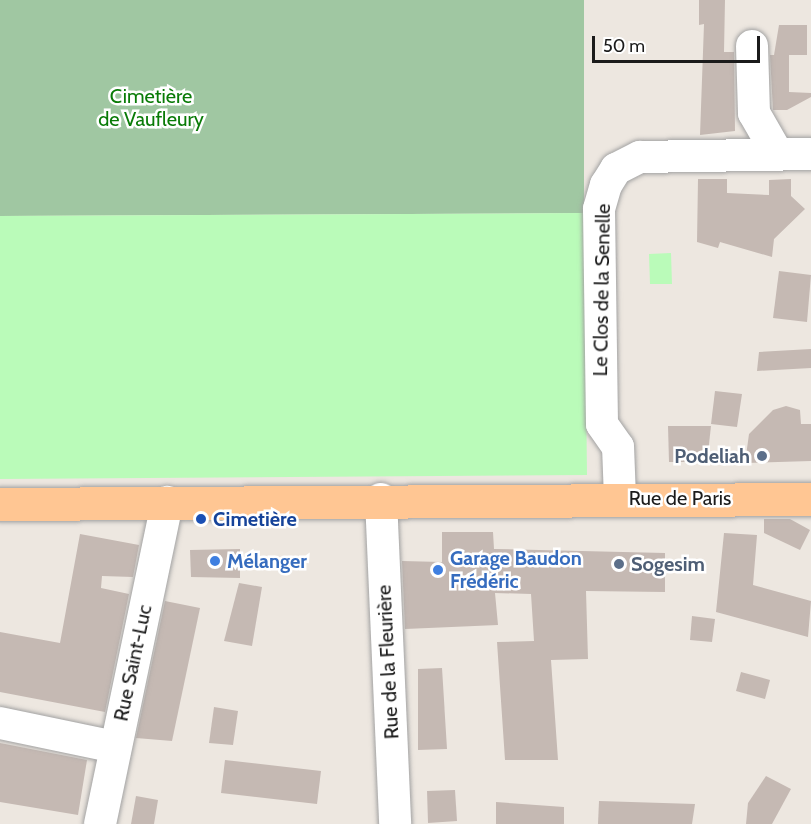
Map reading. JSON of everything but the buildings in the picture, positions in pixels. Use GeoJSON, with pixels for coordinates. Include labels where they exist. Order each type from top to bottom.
{"type":"FeatureCollection","features":[{"type":"Feature","properties":{"kind":"main road","name":"Rue de Paris"},"geometry":{"type":"LineString","coordinates":[[0,504],[381,499],[811,499]]}},
{"type":"Feature","properties":{"kind":"street"},"geometry":{"type":"LineString","coordinates":[[752,45],[754,113],[777,153]]}},
{"type":"Feature","properties":{"kind":"street","name":"Le Clos de la Senelle"},"geometry":{"type":"LineString","coordinates":[[620,498],[618,447],[602,424],[599,209],[606,185],[616,170],[640,157],[811,154]]}},
{"type":"Feature","properties":{"kind":"street","name":"Rue de la Fleurière"},"geometry":{"type":"LineString","coordinates":[[381,499],[395,824]]}},
{"type":"Feature","properties":{"kind":"street","name":"Rue Saint-Luc"},"geometry":{"type":"LineString","coordinates":[[100,824],[167,502]]}},
{"type":"Feature","properties":{"kind":"street"},"geometry":{"type":"LineString","coordinates":[[0,723],[115,747]]}},
{"type":"Feature","properties":{"kind":"green space","name":"Cimetière de Vaufleury"},"geometry":{"type":"Polygon","coordinates":[[[0,0],[584,0],[584,213],[0,216],[0,0]]]}},
{"type":"Feature","properties":{"kind":"green space"},"geometry":{"type":"Polygon","coordinates":[[[584,213],[587,475],[0,479],[0,216],[584,213]]]}},
{"type":"Feature","properties":{"kind":"green space"},"geometry":{"type":"Polygon","coordinates":[[[671,253],[672,284],[650,284],[649,254],[671,253]]]}},
{"type":"Feature","properties":{"kind":"place","name":"Podeliah"},"geometry":{"type":"Point","coordinates":[762,456]}},
{"type":"Feature","properties":{"kind":"place","name":"Cimetière"},"geometry":{"type":"Point","coordinates":[201,519]}},
{"type":"Feature","properties":{"kind":"place","name":"Mélanger"},"geometry":{"type":"Point","coordinates":[215,561]}},
{"type":"Feature","properties":{"kind":"place","name":"Sogesim"},"geometry":{"type":"Point","coordinates":[619,564]}},
{"type":"Feature","properties":{"kind":"place","name":"Garage Baudon Frédéric"},"geometry":{"type":"Point","coordinates":[438,570]}}]}
